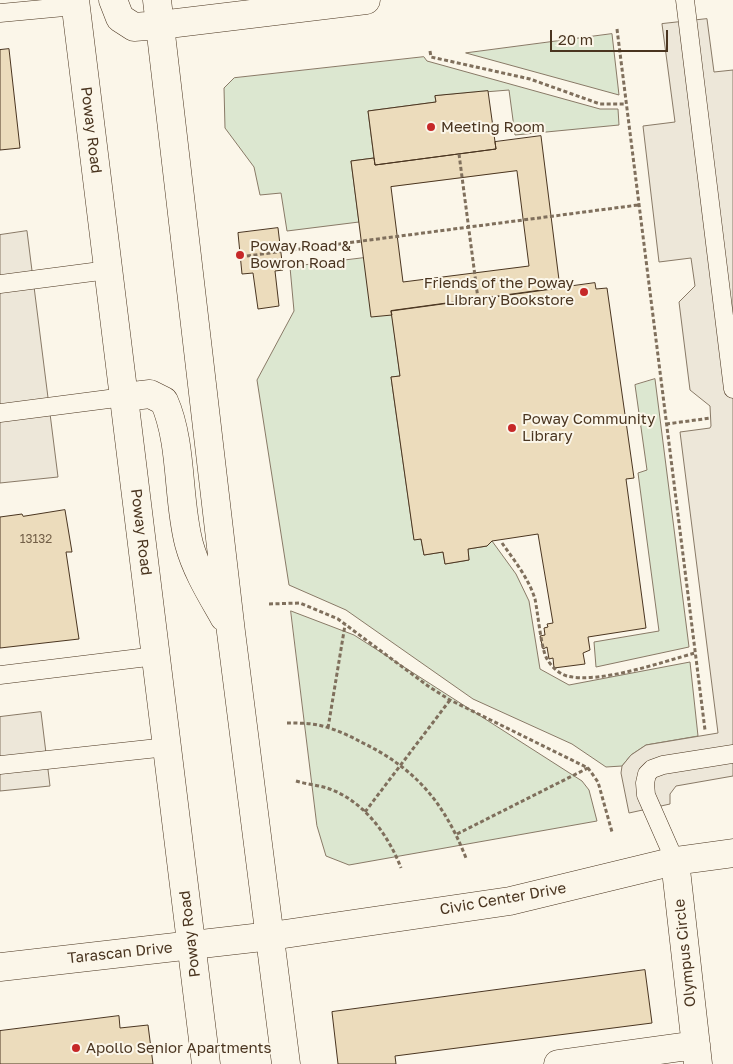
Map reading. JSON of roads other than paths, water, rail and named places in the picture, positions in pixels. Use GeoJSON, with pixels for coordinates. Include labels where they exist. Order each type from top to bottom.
{"type":"FeatureCollection","features":[{"type":"Feature","properties":{"kind":"main road"},"geometry":{"type":"LineString","coordinates":[[113,0],[120,18],[134,27],[159,12],[353,1]]}},
{"type":"Feature","properties":{"kind":"main road","name":"Poway Road"},"geometry":{"type":"LineString","coordinates":[[75,3],[206,1064]]}},
{"type":"Feature","properties":{"kind":"main road"},"geometry":{"type":"LineString","coordinates":[[159,12],[231,632],[286,1064]]}},
{"type":"Feature","properties":{"kind":"main road"},"geometry":{"type":"LineString","coordinates":[[124,397],[150,394],[164,401],[169,412],[173,431],[188,543],[196,565],[231,632]]}},
{"type":"Feature","properties":{"kind":"main road","name":"Civic Center Drive"},"geometry":{"type":"LineString","coordinates":[[271,936],[510,900],[675,861],[733,853]]}},
{"type":"Feature","properties":{"kind":"main road","name":"Olympus Circle"},"geometry":{"type":"LineString","coordinates":[[558,1064],[697,1055],[675,861]]}},
{"type":"Feature","properties":{"kind":"main road","name":"Tarascan Drive"},"geometry":{"type":"LineString","coordinates":[[0,967],[271,936]]}},
{"type":"Feature","properties":{"kind":"lane"},"geometry":{"type":"LineString","coordinates":[[685,0],[733,389]]}},
{"type":"Feature","properties":{"kind":"lane"},"geometry":{"type":"LineString","coordinates":[[0,13],[75,3]]}},
{"type":"Feature","properties":{"kind":"lane"},"geometry":{"type":"LineString","coordinates":[[0,284],[108,270]]}},
{"type":"Feature","properties":{"kind":"lane"},"geometry":{"type":"LineString","coordinates":[[0,413],[124,397]]}},
{"type":"Feature","properties":{"kind":"lane"},"geometry":{"type":"LineString","coordinates":[[0,675],[156,656]]}},
{"type":"Feature","properties":{"kind":"lane"},"geometry":{"type":"LineString","coordinates":[[0,765],[167,747]]}},
{"type":"Feature","properties":{"kind":"lane"},"geometry":{"type":"LineString","coordinates":[[675,861],[646,795],[645,783],[647,774],[652,769],[663,765],[733,754]]}},
{"type":"Feature","properties":{"kind":"place","name":"Meeting Room"},"geometry":{"type":"Point","coordinates":[431,127]}},
{"type":"Feature","properties":{"kind":"place","name":"Poway Road & Bowron Road"},"geometry":{"type":"Point","coordinates":[240,255]}},
{"type":"Feature","properties":{"kind":"place","name":"Friends of the Poway Library Bookstore"},"geometry":{"type":"Point","coordinates":[584,292]}},
{"type":"Feature","properties":{"kind":"place","name":"Poway Community Library"},"geometry":{"type":"Point","coordinates":[512,428]}},
{"type":"Feature","properties":{"kind":"place","name":"Apollo Senior Apartments"},"geometry":{"type":"Point","coordinates":[76,1048]}}]}
